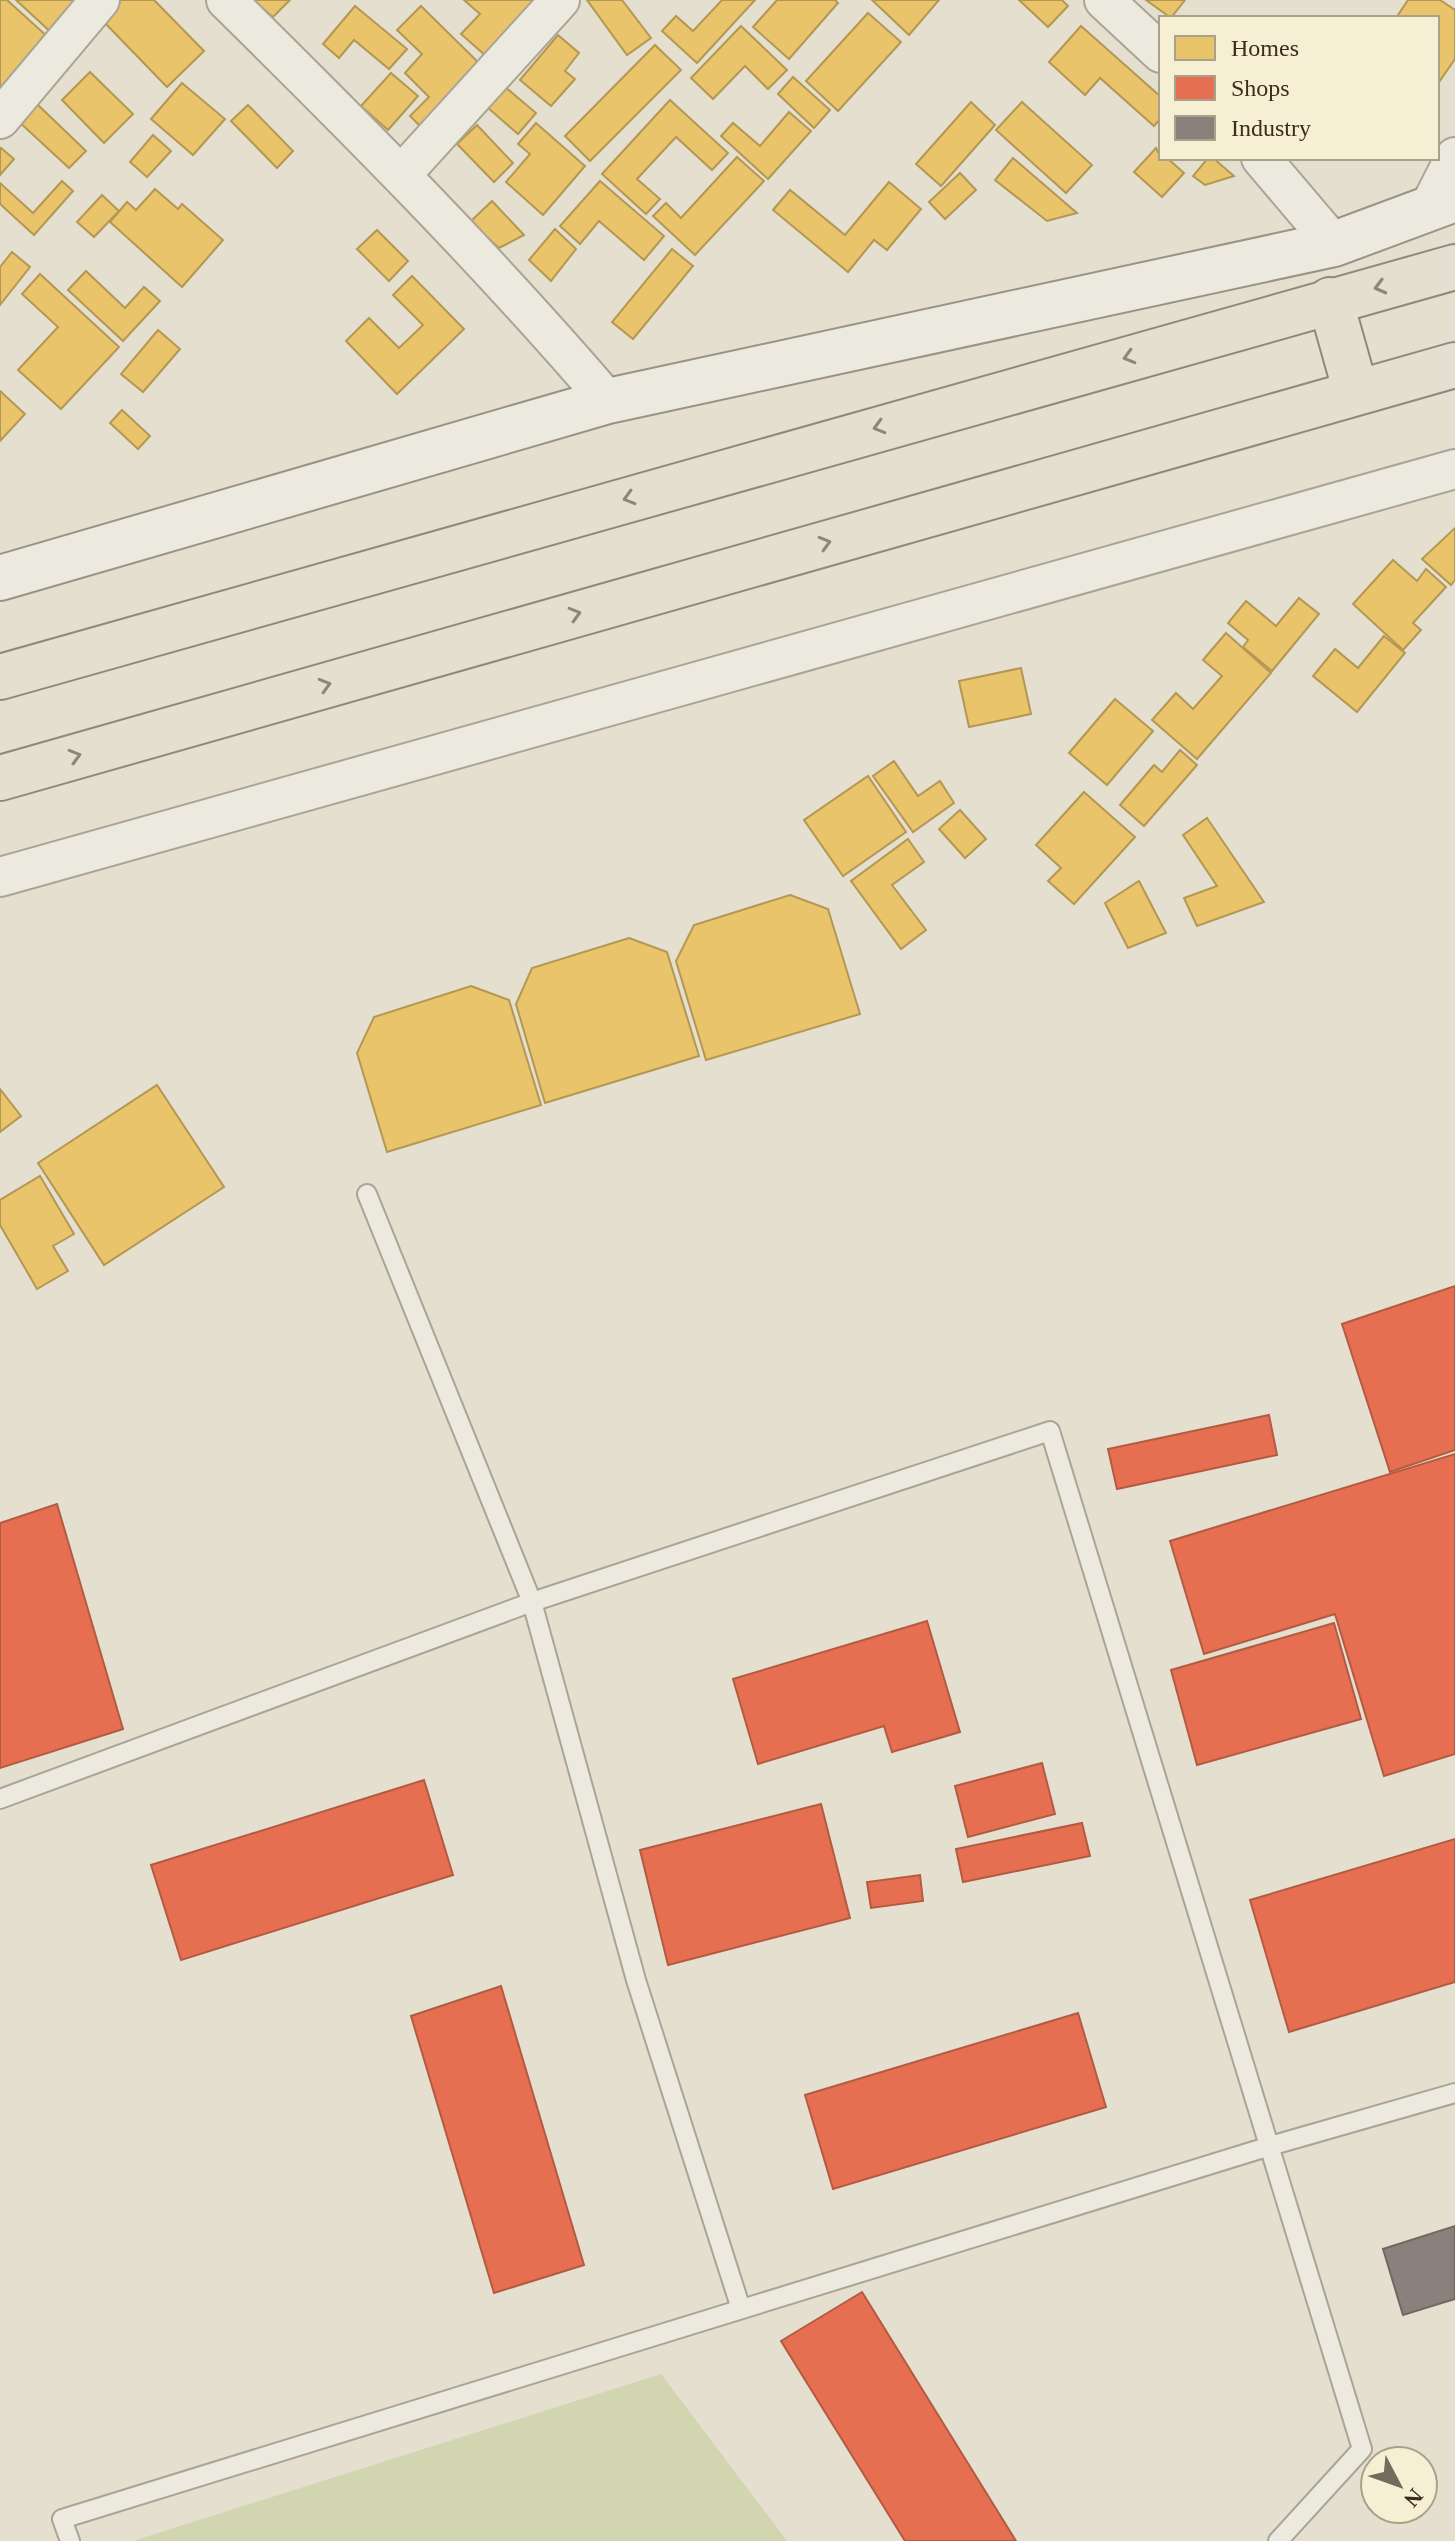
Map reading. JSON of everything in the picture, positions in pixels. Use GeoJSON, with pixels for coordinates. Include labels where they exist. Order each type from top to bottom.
{"type":"FeatureCollection","features":[{"type":"Feature","properties":{"kind":"main road"},"geometry":{"type":"LineString","coordinates":[[0,677],[1455,267]]}},
{"type":"Feature","properties":{"kind":"main road"},"geometry":{"type":"LineString","coordinates":[[1330,300],[1356,392]]}},
{"type":"Feature","properties":{"kind":"main road"},"geometry":{"type":"LineString","coordinates":[[0,778],[1455,365]]}},
{"type":"Feature","properties":{"kind":"street"},"geometry":{"type":"LineString","coordinates":[[0,119],[100,0]]}},
{"type":"Feature","properties":{"kind":"street"},"geometry":{"type":"LineString","coordinates":[[226,0],[402,174],[529,309],[608,401]]}},
{"type":"Feature","properties":{"kind":"street"},"geometry":{"type":"LineString","coordinates":[[402,174],[560,0]]}},
{"type":"Feature","properties":{"kind":"street"},"geometry":{"type":"LineString","coordinates":[[1104,0],[1159,51]]}},
{"type":"Feature","properties":{"kind":"street"},"geometry":{"type":"LineString","coordinates":[[0,578],[608,401],[1334,244],[1442,203],[1455,157]]}},
{"type":"Feature","properties":{"kind":"street"},"geometry":{"type":"LineString","coordinates":[[1263,160],[1334,244]]}},
{"type":"Feature","properties":{"kind":"street"},"geometry":{"type":"LineString","coordinates":[[0,877],[1455,469]]}},
{"type":"Feature","properties":{"kind":"lane"},"geometry":{"type":"LineString","coordinates":[[367,1194],[532,1602],[636,1980],[741,2309]]}},
{"type":"Feature","properties":{"kind":"lane"},"geometry":{"type":"LineString","coordinates":[[0,1799],[532,1602],[1050,1431],[1362,2449],[1278,2541]]}},
{"type":"Feature","properties":{"kind":"lane"},"geometry":{"type":"LineString","coordinates":[[70,2541],[62,2519],[1270,2146],[1455,2093]]}},
{"type":"Feature","properties":{"kind":"green space"},"geometry":{"type":"Polygon","coordinates":[[[661,2374],[787,2541],[133,2541],[661,2374]]]}},
{"type":"Feature","properties":{"kind":"building: Homes"},"geometry":{"type":"Polygon","coordinates":[[[0,0],[7,0],[49,38],[0,91],[0,0]]]}},
{"type":"Feature","properties":{"kind":"building: Homes"},"geometry":{"type":"Polygon","coordinates":[[[16,0],[86,0],[54,35],[16,0]]]}},
{"type":"Feature","properties":{"kind":"building: Homes"},"geometry":{"type":"Polygon","coordinates":[[[120,0],[154,0],[204,51],[167,87],[101,19],[120,0]]]}},
{"type":"Feature","properties":{"kind":"building: Homes"},"geometry":{"type":"Polygon","coordinates":[[[252,0],[290,0],[273,17],[252,0]]]}},
{"type":"Feature","properties":{"kind":"building: Homes"},"geometry":{"type":"Polygon","coordinates":[[[464,0],[536,0],[486,56],[461,34],[480,14],[464,0]]]}},
{"type":"Feature","properties":{"kind":"building: Homes"},"geometry":{"type":"Polygon","coordinates":[[[587,0],[622,0],[651,38],[627,55],[587,0]]]}},
{"type":"Feature","properties":{"kind":"building: Homes"},"geometry":{"type":"Polygon","coordinates":[[[722,0],[755,0],[697,63],[662,31],[676,16],[693,31],[722,0]]]}},
{"type":"Feature","properties":{"kind":"building: Homes"},"geometry":{"type":"Polygon","coordinates":[[[777,0],[835,0],[838,3],[789,59],[753,27],[777,0]]]}},
{"type":"Feature","properties":{"kind":"building: Homes"},"geometry":{"type":"Polygon","coordinates":[[[872,0],[939,0],[909,35],[872,0]]]}},
{"type":"Feature","properties":{"kind":"building: Homes"},"geometry":{"type":"Polygon","coordinates":[[[1019,0],[1062,0],[1068,6],[1048,27],[1019,0]]]}},
{"type":"Feature","properties":{"kind":"building: Homes"},"geometry":{"type":"Polygon","coordinates":[[[1146,0],[1185,0],[1173,16],[1146,0]]]}},
{"type":"Feature","properties":{"kind":"building: Homes"},"geometry":{"type":"Polygon","coordinates":[[[1408,0],[1440,0],[1455,10],[1455,59],[1439,82],[1439,16],[1397,16],[1408,0]]]}},
{"type":"Feature","properties":{"kind":"building: Homes"},"geometry":{"type":"Polygon","coordinates":[[[355,6],[407,49],[389,69],[354,40],[339,58],[323,44],[355,6]]]}},
{"type":"Feature","properties":{"kind":"building: Homes"},"geometry":{"type":"Polygon","coordinates":[[[421,6],[489,73],[428,134],[410,116],[429,97],[405,73],[422,54],[397,30],[421,6]]]}},
{"type":"Feature","properties":{"kind":"building: Homes"},"geometry":{"type":"Polygon","coordinates":[[[868,13],[901,42],[838,111],[806,81],[868,13]]]}},
{"type":"Feature","properties":{"kind":"building: Homes"},"geometry":{"type":"Polygon","coordinates":[[[741,26],[787,70],[768,89],[745,66],[713,99],[691,78],[741,26]]]}},
{"type":"Feature","properties":{"kind":"building: Homes"},"geometry":{"type":"Polygon","coordinates":[[[1081,26],[1159,95],[1159,120],[1154,126],[1100,78],[1085,95],[1049,62],[1081,26]]]}},
{"type":"Feature","properties":{"kind":"building: Homes"},"geometry":{"type":"Polygon","coordinates":[[[558,35],[579,53],[565,71],[575,79],[551,106],[520,80],[558,35]]]}},
{"type":"Feature","properties":{"kind":"building: Homes"},"geometry":{"type":"Polygon","coordinates":[[[655,45],[681,70],[590,161],[565,136],[655,45]]]}},
{"type":"Feature","properties":{"kind":"building: Homes"},"geometry":{"type":"Polygon","coordinates":[[[90,72],[133,114],[104,143],[62,100],[90,72]]]}},
{"type":"Feature","properties":{"kind":"building: Homes"},"geometry":{"type":"Polygon","coordinates":[[[391,73],[418,96],[388,130],[361,106],[391,73]]]}},
{"type":"Feature","properties":{"kind":"building: Homes"},"geometry":{"type":"Polygon","coordinates":[[[793,77],[830,110],[814,128],[778,94],[793,77]]]}},
{"type":"Feature","properties":{"kind":"building: Homes"},"geometry":{"type":"Polygon","coordinates":[[[498,81],[536,113],[518,134],[480,101],[498,81]]]}},
{"type":"Feature","properties":{"kind":"building: Homes"},"geometry":{"type":"Polygon","coordinates":[[[182,83],[225,119],[193,155],[151,119],[182,83]]]}},
{"type":"Feature","properties":{"kind":"building: Homes"},"geometry":{"type":"Polygon","coordinates":[[[670,100],[728,153],[712,170],[676,137],[637,179],[660,199],[646,214],[602,174],[670,100]]]}},
{"type":"Feature","properties":{"kind":"building: Homes"},"geometry":{"type":"Polygon","coordinates":[[[35,102],[86,151],[69,168],[17,120],[35,102]]]}},
{"type":"Feature","properties":{"kind":"building: Homes"},"geometry":{"type":"Polygon","coordinates":[[[971,102],[995,125],[941,186],[916,164],[971,102]]]}},
{"type":"Feature","properties":{"kind":"building: Homes"},"geometry":{"type":"Polygon","coordinates":[[[1022,102],[1092,165],[1066,193],[996,130],[1022,102]]]}},
{"type":"Feature","properties":{"kind":"building: Homes"},"geometry":{"type":"Polygon","coordinates":[[[248,105],[293,151],[277,168],[231,121],[248,105]]]}},
{"type":"Feature","properties":{"kind":"building: Homes"},"geometry":{"type":"Polygon","coordinates":[[[789,112],[811,131],[768,179],[721,136],[733,123],[760,146],[789,112]]]}},
{"type":"Feature","properties":{"kind":"building: Homes"},"geometry":{"type":"Polygon","coordinates":[[[536,123],[585,166],[543,215],[506,182],[530,154],[518,144],[536,123]]]}},
{"type":"Feature","properties":{"kind":"building: Homes"},"geometry":{"type":"Polygon","coordinates":[[[477,125],[513,163],[494,182],[457,144],[477,125]]]}},
{"type":"Feature","properties":{"kind":"building: Homes"},"geometry":{"type":"Polygon","coordinates":[[[153,135],[171,151],[147,177],[130,162],[153,135]]]}},
{"type":"Feature","properties":{"kind":"building: Homes"},"geometry":{"type":"Polygon","coordinates":[[[1156,148],[1159,160],[1169,160],[1184,173],[1162,197],[1134,172],[1156,148]]]}},
{"type":"Feature","properties":{"kind":"building: Homes"},"geometry":{"type":"Polygon","coordinates":[[[0,150],[14,159],[0,175],[0,150]]]}},
{"type":"Feature","properties":{"kind":"building: Homes"},"geometry":{"type":"Polygon","coordinates":[[[737,157],[764,181],[695,255],[653,216],[666,203],[681,218],[737,157]]]}},
{"type":"Feature","properties":{"kind":"building: Homes"},"geometry":{"type":"Polygon","coordinates":[[[1013,158],[1077,213],[1047,221],[995,180],[1013,158]]]}},
{"type":"Feature","properties":{"kind":"building: Homes"},"geometry":{"type":"Polygon","coordinates":[[[1206,160],[1215,160],[1234,176],[1205,185],[1193,176],[1206,160]]]}},
{"type":"Feature","properties":{"kind":"building: Homes"},"geometry":{"type":"Polygon","coordinates":[[[960,173],[976,190],[945,219],[929,202],[960,173]]]}},
{"type":"Feature","properties":{"kind":"building: Homes"},"geometry":{"type":"Polygon","coordinates":[[[62,181],[73,191],[34,235],[0,204],[0,183],[33,213],[62,181]]]}},
{"type":"Feature","properties":{"kind":"building: Homes"},"geometry":{"type":"Polygon","coordinates":[[[600,181],[664,236],[644,260],[599,221],[580,244],[560,226],[600,181]]]}},
{"type":"Feature","properties":{"kind":"building: Homes"},"geometry":{"type":"Polygon","coordinates":[[[889,182],[921,209],[887,250],[874,240],[848,272],[773,210],[790,190],[845,235],[889,182]]]}},
{"type":"Feature","properties":{"kind":"building: Homes"},"geometry":{"type":"Polygon","coordinates":[[[155,189],[178,209],[182,204],[223,240],[182,287],[110,222],[127,202],[136,210],[155,189]]]}},
{"type":"Feature","properties":{"kind":"building: Homes"},"geometry":{"type":"Polygon","coordinates":[[[102,195],[119,211],[94,237],[77,222],[102,195]]]}},
{"type":"Feature","properties":{"kind":"building: Homes"},"geometry":{"type":"Polygon","coordinates":[[[492,201],[524,235],[499,248],[470,222],[492,201]]]}},
{"type":"Feature","properties":{"kind":"building: Homes"},"geometry":{"type":"Polygon","coordinates":[[[555,229],[576,249],[551,281],[529,260],[555,229]]]}},
{"type":"Feature","properties":{"kind":"building: Homes"},"geometry":{"type":"Polygon","coordinates":[[[377,230],[408,261],[389,281],[357,249],[377,230]]]}},
{"type":"Feature","properties":{"kind":"building: Homes"},"geometry":{"type":"Polygon","coordinates":[[[672,249],[693,266],[633,339],[612,322],[672,249]]]}},
{"type":"Feature","properties":{"kind":"building: Homes"},"geometry":{"type":"Polygon","coordinates":[[[12,252],[30,267],[0,305],[0,267],[12,252]]]}},
{"type":"Feature","properties":{"kind":"building: Homes"},"geometry":{"type":"Polygon","coordinates":[[[86,271],[125,308],[144,287],[160,301],[123,341],[68,290],[86,271]]]}},
{"type":"Feature","properties":{"kind":"building: Homes"},"geometry":{"type":"Polygon","coordinates":[[[40,274],[119,347],[61,409],[18,370],[58,327],[22,294],[40,274]]]}},
{"type":"Feature","properties":{"kind":"building: Homes"},"geometry":{"type":"Polygon","coordinates":[[[412,276],[464,329],[397,394],[346,341],[369,318],[399,348],[423,325],[393,295],[412,276]]]}},
{"type":"Feature","properties":{"kind":"building: Homes"},"geometry":{"type":"Polygon","coordinates":[[[158,330],[180,349],[143,392],[121,374],[158,330]]]}},
{"type":"Feature","properties":{"kind":"building: Homes"},"geometry":{"type":"Polygon","coordinates":[[[0,391],[25,414],[0,441],[0,391]]]}},
{"type":"Feature","properties":{"kind":"building: Homes"},"geometry":{"type":"Polygon","coordinates":[[[122,410],[150,436],[138,449],[110,423],[122,410]]]}},
{"type":"Feature","properties":{"kind":"building: Homes"},"geometry":{"type":"Polygon","coordinates":[[[1455,528],[1455,580],[1451,585],[1422,559],[1455,528]]]}},
{"type":"Feature","properties":{"kind":"building: Homes"},"geometry":{"type":"Polygon","coordinates":[[[1393,560],[1417,581],[1426,569],[1446,587],[1413,623],[1421,630],[1403,650],[1353,604],[1393,560]]]}},
{"type":"Feature","properties":{"kind":"building: Homes"},"geometry":{"type":"Polygon","coordinates":[[[1299,598],[1319,614],[1272,671],[1243,647],[1248,640],[1228,623],[1246,601],[1276,626],[1299,598]]]}},
{"type":"Feature","properties":{"kind":"building: Homes"},"geometry":{"type":"Polygon","coordinates":[[[1226,633],[1271,673],[1197,759],[1152,720],[1176,693],[1193,709],[1222,676],[1203,660],[1226,633]]]}},
{"type":"Feature","properties":{"kind":"building: Homes"},"geometry":{"type":"Polygon","coordinates":[[[1384,636],[1405,653],[1357,712],[1313,676],[1335,649],[1358,668],[1384,636]]]}},
{"type":"Feature","properties":{"kind":"building: Homes"},"geometry":{"type":"Polygon","coordinates":[[[1021,668],[1031,714],[969,727],[959,681],[1021,668]]]}},
{"type":"Feature","properties":{"kind":"building: Homes"},"geometry":{"type":"Polygon","coordinates":[[[1115,699],[1153,731],[1107,785],[1069,753],[1115,699]]]}},
{"type":"Feature","properties":{"kind":"building: Homes"},"geometry":{"type":"Polygon","coordinates":[[[1180,750],[1197,765],[1144,826],[1120,805],[1154,765],[1162,772],[1180,750]]]}},
{"type":"Feature","properties":{"kind":"building: Homes"},"geometry":{"type":"Polygon","coordinates":[[[894,761],[918,796],[940,781],[954,803],[913,832],[873,776],[894,761]]]}},
{"type":"Feature","properties":{"kind":"building: Homes"},"geometry":{"type":"Polygon","coordinates":[[[868,776],[906,832],[843,876],[804,820],[868,776]]]}},
{"type":"Feature","properties":{"kind":"building: Homes"},"geometry":{"type":"Polygon","coordinates":[[[1084,792],[1135,837],[1074,904],[1048,881],[1061,868],[1036,845],[1084,792]]]}},
{"type":"Feature","properties":{"kind":"building: Homes"},"geometry":{"type":"Polygon","coordinates":[[[960,810],[986,839],[965,858],[939,829],[960,810]]]}},
{"type":"Feature","properties":{"kind":"building: Homes"},"geometry":{"type":"Polygon","coordinates":[[[1207,818],[1264,902],[1197,926],[1184,898],[1217,886],[1183,835],[1207,818]]]}},
{"type":"Feature","properties":{"kind":"building: Homes"},"geometry":{"type":"Polygon","coordinates":[[[908,839],[924,862],[892,885],[926,930],[901,949],[851,881],[908,839]]]}},
{"type":"Feature","properties":{"kind":"building: Homes"},"geometry":{"type":"Polygon","coordinates":[[[1139,881],[1166,933],[1128,948],[1105,903],[1139,881]]]}},
{"type":"Feature","properties":{"kind":"building: Homes"},"geometry":{"type":"Polygon","coordinates":[[[790,895],[828,909],[860,1014],[706,1060],[676,961],[694,925],[790,895]]]}},
{"type":"Feature","properties":{"kind":"building: Homes"},"geometry":{"type":"Polygon","coordinates":[[[629,938],[667,952],[699,1056],[545,1103],[516,1004],[532,968],[629,938]]]}},
{"type":"Feature","properties":{"kind":"building: Homes"},"geometry":{"type":"Polygon","coordinates":[[[471,986],[509,1000],[541,1105],[387,1152],[357,1053],[374,1017],[471,986]]]}},
{"type":"Feature","properties":{"kind":"building: Homes"},"geometry":{"type":"Polygon","coordinates":[[[157,1085],[224,1187],[104,1265],[38,1163],[157,1085]]]}},
{"type":"Feature","properties":{"kind":"building: Homes"},"geometry":{"type":"Polygon","coordinates":[[[0,1089],[21,1116],[0,1132],[0,1089]]]}},
{"type":"Feature","properties":{"kind":"building: Homes"},"geometry":{"type":"Polygon","coordinates":[[[40,1176],[74,1234],[53,1246],[68,1271],[37,1289],[0,1225],[0,1200],[40,1176]]]}},
{"type":"Feature","properties":{"kind":"building: Shops"},"geometry":{"type":"Polygon","coordinates":[[[1455,1286],[1455,1450],[1390,1472],[1342,1324],[1455,1286]]]}},
{"type":"Feature","properties":{"kind":"building: Shops"},"geometry":{"type":"Polygon","coordinates":[[[1269,1415],[1277,1455],[1117,1489],[1108,1449],[1269,1415]]]}},
{"type":"Feature","properties":{"kind":"building: Shops"},"geometry":{"type":"Polygon","coordinates":[[[1455,1454],[1455,1754],[1384,1776],[1335,1614],[1204,1654],[1170,1541],[1455,1454]]]}},
{"type":"Feature","properties":{"kind":"building: Shops"},"geometry":{"type":"Polygon","coordinates":[[[57,1504],[123,1729],[0,1768],[0,1523],[57,1504]]]}},
{"type":"Feature","properties":{"kind":"building: Shops"},"geometry":{"type":"Polygon","coordinates":[[[927,1621],[960,1732],[892,1752],[884,1726],[758,1764],[733,1679],[927,1621]]]}},
{"type":"Feature","properties":{"kind":"building: Shops"},"geometry":{"type":"Polygon","coordinates":[[[1334,1623],[1361,1719],[1197,1765],[1171,1670],[1334,1623]]]}},
{"type":"Feature","properties":{"kind":"building: Shops"},"geometry":{"type":"Polygon","coordinates":[[[1042,1763],[1055,1814],[968,1837],[955,1786],[1042,1763]]]}},
{"type":"Feature","properties":{"kind":"building: Shops"},"geometry":{"type":"Polygon","coordinates":[[[424,1780],[453,1875],[181,1960],[151,1865],[424,1780]]]}},
{"type":"Feature","properties":{"kind":"building: Shops"},"geometry":{"type":"Polygon","coordinates":[[[821,1804],[850,1918],[668,1965],[640,1850],[821,1804]]]}},
{"type":"Feature","properties":{"kind":"building: Shops"},"geometry":{"type":"Polygon","coordinates":[[[1082,1823],[1090,1856],[963,1882],[956,1849],[1082,1823]]]}},
{"type":"Feature","properties":{"kind":"building: Shops"},"geometry":{"type":"Polygon","coordinates":[[[1455,1839],[1455,1982],[1289,2032],[1250,1900],[1455,1839]]]}},
{"type":"Feature","properties":{"kind":"building: Shops"},"geometry":{"type":"Polygon","coordinates":[[[920,1875],[923,1901],[871,1908],[867,1882],[920,1875]]]}},
{"type":"Feature","properties":{"kind":"building: Shops"},"geometry":{"type":"Polygon","coordinates":[[[501,1986],[584,2265],[494,2293],[411,2016],[501,1986]]]}},
{"type":"Feature","properties":{"kind":"building: Shops"},"geometry":{"type":"Polygon","coordinates":[[[1078,2013],[1106,2107],[833,2189],[805,2095],[1078,2013]]]}},
{"type":"Feature","properties":{"kind":"building: Shops"},"geometry":{"type":"Polygon","coordinates":[[[862,2292],[1016,2541],[905,2541],[781,2341],[862,2292]]]}},
{"type":"Feature","properties":{"kind":"building: Industry"},"geometry":{"type":"Polygon","coordinates":[[[1455,2226],[1455,2299],[1403,2315],[1383,2249],[1455,2226]]]}}]}
